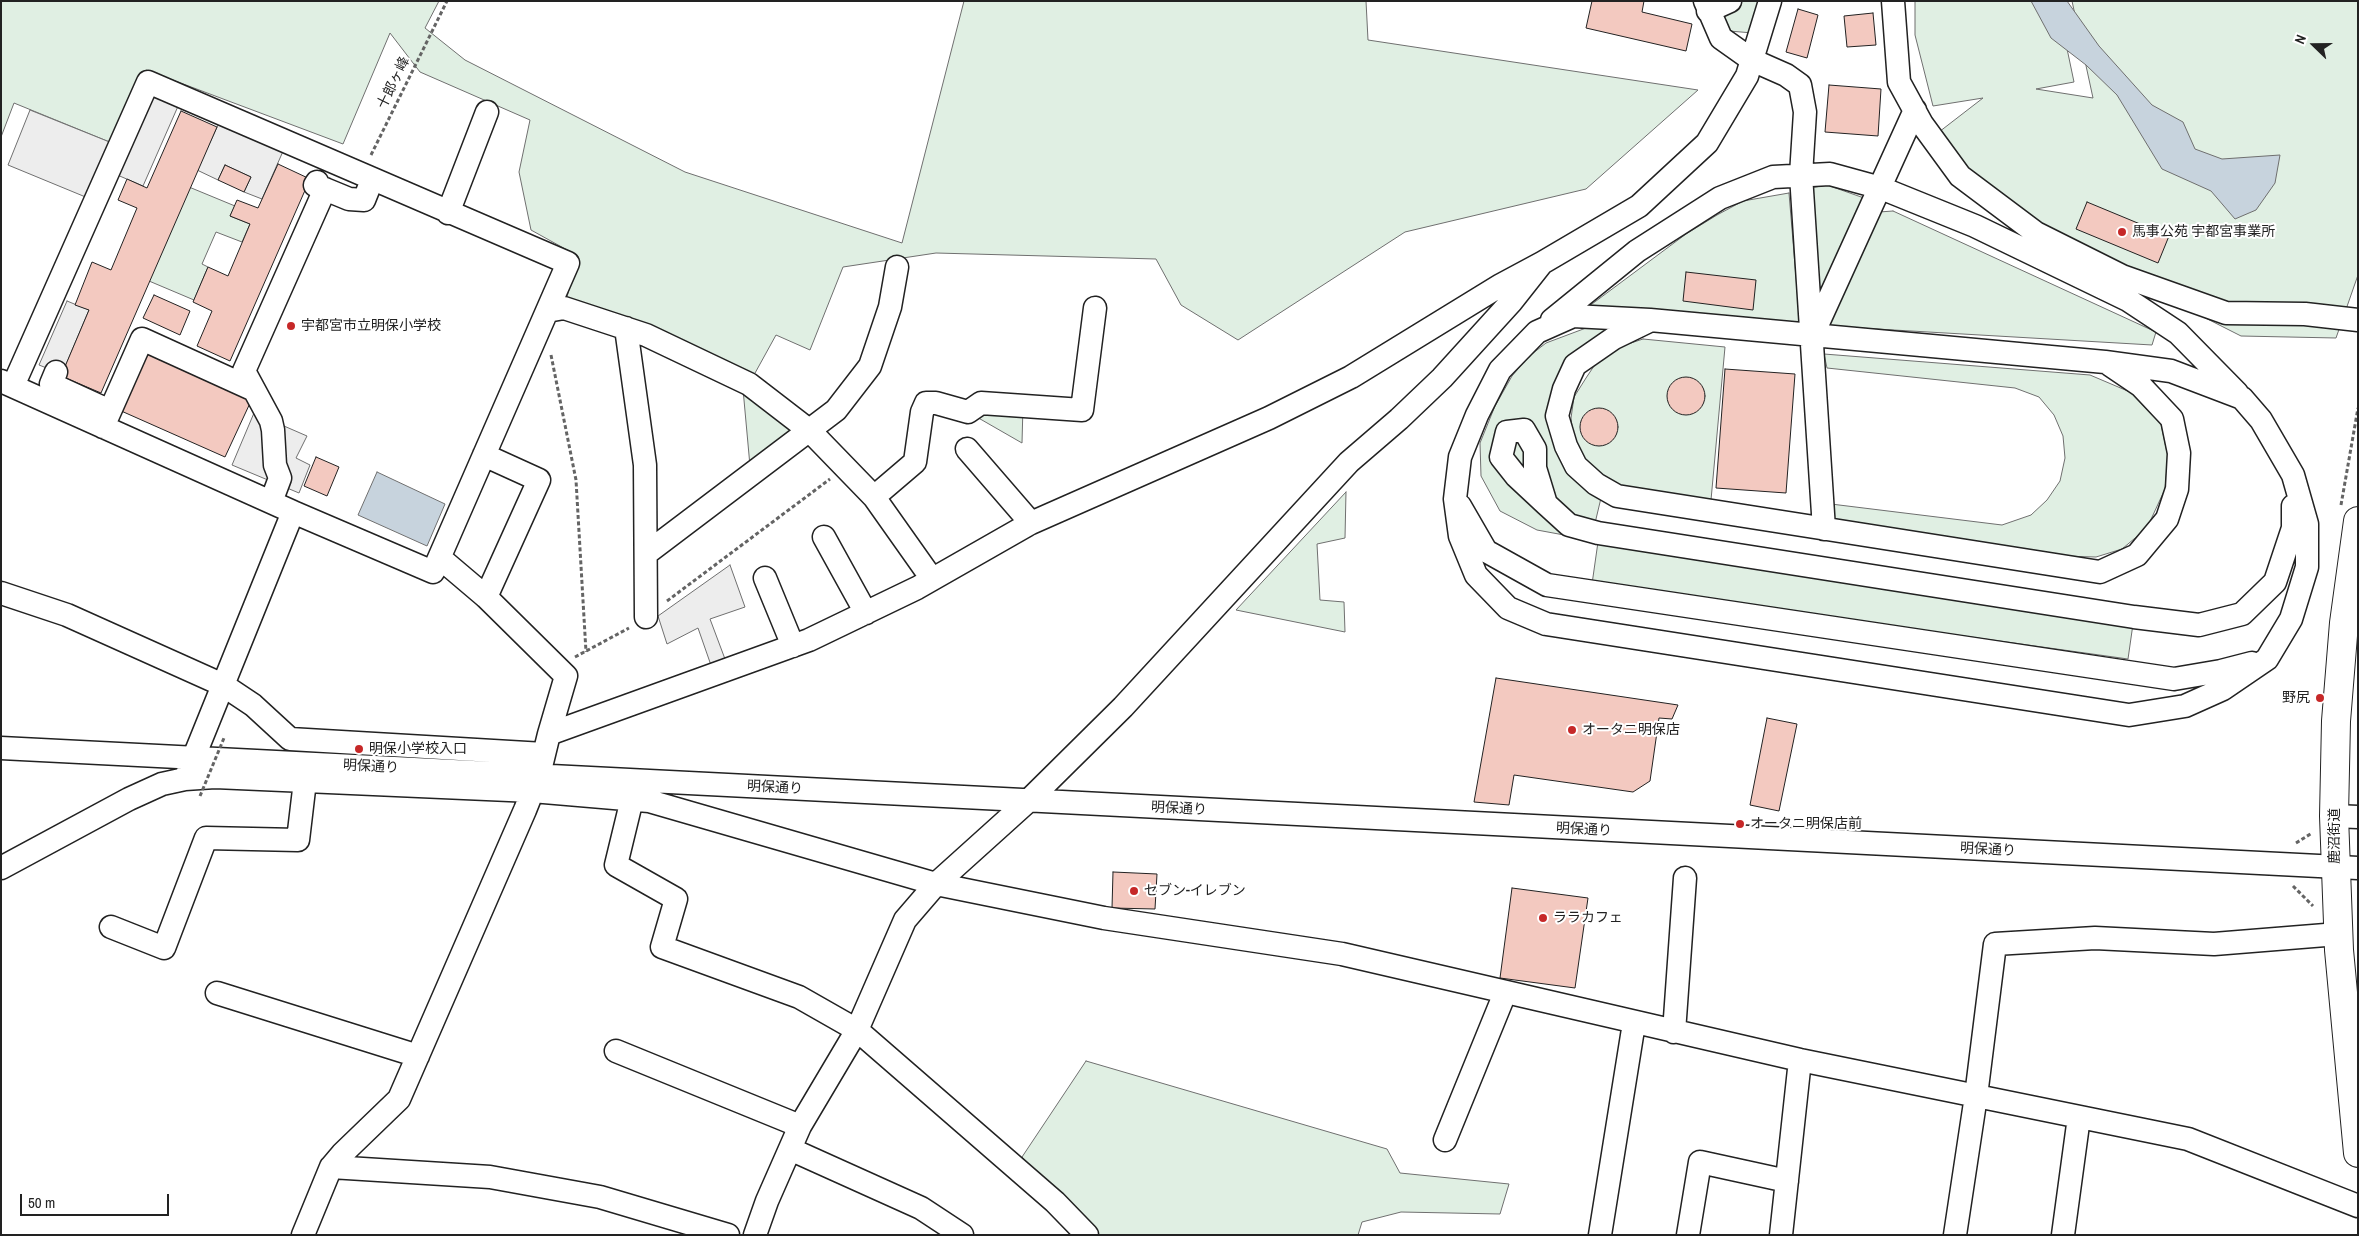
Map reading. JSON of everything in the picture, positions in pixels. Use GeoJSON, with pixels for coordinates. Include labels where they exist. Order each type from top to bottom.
{"type":"FeatureCollection","features":[{"type":"Feature","properties":{"kind":"main road","name":"鹿沼街道"},"geometry":{"type":"LineString","coordinates":[[2349,514],[2344,623],[2336,721],[2336,820],[2346,867],[2338,934],[2358,1152]]}},
{"type":"Feature","properties":{"kind":"street"},"geometry":{"type":"LineString","coordinates":[[1730,1],[1706,6],[1721,38],[1752,60],[1786,75],[1800,85],[1805,112],[1800,175],[1824,529]]}},
{"type":"Feature","properties":{"kind":"street"},"geometry":{"type":"LineString","coordinates":[[1,868],[129,799],[162,784],[185,779],[215,777],[305,782],[541,764],[866,613],[932,579],[1031,523],[1269,418],[1351,377],[1501,285],[1639,206],[1706,143],[1747,76],[1770,1]]}},
{"type":"Feature","properties":{"kind":"street"},"geometry":{"type":"LineString","coordinates":[[1893,1],[1899,82],[1915,110],[1960,176],[2036,232],[2122,276],[2226,313],[2305,314],[2358,320]]}},
{"type":"Feature","properties":{"kind":"street"},"geometry":{"type":"LineString","coordinates":[[56,372],[51,384],[107,419],[271,502],[433,572],[568,263],[448,213],[148,82],[7,384],[107,419]]}},
{"type":"Feature","properties":{"kind":"street"},"geometry":{"type":"LineString","coordinates":[[1812,335],[1881,188],[1915,110]]}},
{"type":"Feature","properties":{"kind":"street"},"geometry":{"type":"LineString","coordinates":[[448,213],[487,112]]}},
{"type":"Feature","properties":{"kind":"street"},"geometry":{"type":"LineString","coordinates":[[281,156],[321,173],[315,186],[349,199],[364,200],[367,178]]}},
{"type":"Feature","properties":{"kind":"street"},"geometry":{"type":"LineString","coordinates":[[1830,174],[1881,188],[1975,226],[2128,300],[2178,333],[2242,398],[2261,420],[2293,475],[2306,524],[2307,567],[2291,619],[2267,659],[2223,689],[2185,706],[2129,715],[1546,624],[1508,608],[1476,575],[1460,536],[1455,498],[1460,457],[1477,415],[1500,370],[1537,332],[1637,251],[1720,198],[1773,177],[1800,175],[1830,174]]}},
{"type":"Feature","properties":{"kind":"street"},"geometry":{"type":"LineString","coordinates":[[271,502],[280,478],[275,465],[273,430],[271,421],[252,389],[244,371],[325,189]]}},
{"type":"Feature","properties":{"kind":"street"},"geometry":{"type":"LineString","coordinates":[[755,1235],[767,1201],[800,1126],[857,1030],[905,920],[936,884],[1027,802],[1123,707],[1349,462],[1399,419],[1442,378],[1512,302],[1542,263]]}},
{"type":"Feature","properties":{"kind":"street"},"geometry":{"type":"LineString","coordinates":[[646,553],[836,410],[870,366],[890,307],[897,267]]}},
{"type":"Feature","properties":{"kind":"street"},"geometry":{"type":"LineString","coordinates":[[545,315],[564,308],[626,328],[646,335],[749,384],[810,431],[874,497],[932,579]]}},
{"type":"Feature","properties":{"kind":"street"},"geometry":{"type":"LineString","coordinates":[[874,497],[915,462],[922,412],[926,403],[936,402],[968,412],[981,403],[1082,410],[1095,308]]}},
{"type":"Feature","properties":{"kind":"street"},"geometry":{"type":"LineString","coordinates":[[1537,332],[1573,316],[1650,320],[2105,362],[2171,371],[2242,398]]}},
{"type":"Feature","properties":{"kind":"street"},"geometry":{"type":"LineString","coordinates":[[1650,320],[1614,338],[1575,365],[1564,389],[1557,416],[1566,446],[1576,466],[1596,484],[1617,496],[2100,572],[2137,555],[2167,519],[2177,489],[2179,453],[2172,419],[2141,386],[2105,362]]}},
{"type":"Feature","properties":{"kind":"street"},"geometry":{"type":"LineString","coordinates":[[626,328],[645,464],[646,617]]}},
{"type":"Feature","properties":{"kind":"street"},"geometry":{"type":"LineString","coordinates":[[107,419],[142,339],[252,389]]}},
{"type":"Feature","properties":{"kind":"street"},"geometry":{"type":"LineString","coordinates":[[967,449],[1031,523]]}},
{"type":"Feature","properties":{"kind":"street"},"geometry":{"type":"LineString","coordinates":[[484,455],[539,480],[486,597]]}},
{"type":"Feature","properties":{"kind":"street"},"geometry":{"type":"LineString","coordinates":[[1546,504],[1569,525],[1598,533],[2134,617],[2199,625],[2242,614],[2275,582],[2293,528],[2293,475]]}},
{"type":"Feature","properties":{"kind":"street"},"geometry":{"type":"LineString","coordinates":[[1455,498],[1486,551],[1547,585],[2174,679],[2221,671],[2267,659]]}},
{"type":"Feature","properties":{"kind":"street"},"geometry":{"type":"LineString","coordinates":[[185,779],[293,512]]}},
{"type":"Feature","properties":{"kind":"street"},"geometry":{"type":"LineString","coordinates":[[824,537],[866,613]]}},
{"type":"Feature","properties":{"kind":"street"},"geometry":{"type":"LineString","coordinates":[[303,1235],[331,1167],[399,1099],[541,764],[566,676],[486,597],[440,558]]}},
{"type":"Feature","properties":{"kind":"street"},"geometry":{"type":"LineString","coordinates":[[765,578],[794,646]]}},
{"type":"Feature","properties":{"kind":"street"},"geometry":{"type":"LineString","coordinates":[[1,594],[67,615],[223,685],[253,705],[290,739],[541,764],[632,799],[649,801],[936,884],[1104,918],[1342,954],[1800,1060],[2188,1139],[2358,1206]]}},
{"type":"Feature","properties":{"kind":"street","name":"明保通り"},"geometry":{"type":"LineString","coordinates":[[1,748],[193,759],[541,764],[1027,802],[2346,867]]}},
{"type":"Feature","properties":{"kind":"street"},"geometry":{"type":"LineString","coordinates":[[111,927],[164,948],[206,838],[298,840],[305,782]]}},
{"type":"Feature","properties":{"kind":"street"},"geometry":{"type":"LineString","coordinates":[[632,799],[616,865],[676,899],[662,947],[799,997],[857,1030],[1055,1202],[1086,1235]]}},
{"type":"Feature","properties":{"kind":"street"},"geometry":{"type":"LineString","coordinates":[[1674,1032],[1685,878]]}},
{"type":"Feature","properties":{"kind":"street"},"geometry":{"type":"LineString","coordinates":[[1955,1235],[1976,1096],[1995,944],[2095,938],[2214,944],[2338,934]]}},
{"type":"Feature","properties":{"kind":"street"},"geometry":{"type":"LineString","coordinates":[[217,993],[418,1056]]}},
{"type":"Feature","properties":{"kind":"street"},"geometry":{"type":"LineString","coordinates":[[1445,1140],[1505,993]]}},
{"type":"Feature","properties":{"kind":"street"},"geometry":{"type":"LineString","coordinates":[[1600,1235],[1634,1023]]}},
{"type":"Feature","properties":{"kind":"street"},"geometry":{"type":"LineString","coordinates":[[616,1051],[800,1126]]}},
{"type":"Feature","properties":{"kind":"street"},"geometry":{"type":"LineString","coordinates":[[1782,1235],[1800,1060]]}},
{"type":"Feature","properties":{"kind":"street"},"geometry":{"type":"LineString","coordinates":[[2063,1235],[2079,1117]]}},
{"type":"Feature","properties":{"kind":"street"},"geometry":{"type":"LineString","coordinates":[[790,1150],[921,1208],[962,1235]]}},
{"type":"Feature","properties":{"kind":"street"},"geometry":{"type":"LineString","coordinates":[[1688,1235],[1700,1162],[1787,1181]]}},
{"type":"Feature","properties":{"kind":"street"},"geometry":{"type":"LineString","coordinates":[[331,1167],[490,1177],[600,1197],[728,1235]]}},
{"type":"Feature","properties":{"kind":"path","name":"十郎ヶ峰"},"geometry":{"type":"LineString","coordinates":[[367,178],[447,1]]}},
{"type":"Feature","properties":{"kind":"path"},"geometry":{"type":"LineString","coordinates":[[545,315],[576,480],[586,652]]}},
{"type":"Feature","properties":{"kind":"path"},"geometry":{"type":"LineString","coordinates":[[2349,514],[2358,408]]}},
{"type":"Feature","properties":{"kind":"path"},"geometry":{"type":"LineString","coordinates":[[557,667],[614,638],[646,617],[833,477]]}},
{"type":"Feature","properties":{"kind":"path"},"geometry":{"type":"LineString","coordinates":[[200,796],[224,738]]}},
{"type":"Feature","properties":{"kind":"path"},"geometry":{"type":"LineString","coordinates":[[2293,844],[2336,820]]}},
{"type":"Feature","properties":{"kind":"green space"},"geometry":{"type":"Polygon","coordinates":[[[1,1],[439,1],[425,28],[465,60],[685,172],[902,243],[964,1],[1366,1],[1368,40],[1698,90],[1586,189],[1405,232],[1238,340],[1181,305],[1156,259],[936,253],[843,267],[810,350],[776,335],[749,384],[564,308],[578,256],[531,230],[519,172],[530,120],[420,72],[390,33],[343,144],[146,70],[112,143],[14,103],[1,137],[1,1]]]}},
{"type":"Feature","properties":{"kind":"green space"},"geometry":{"type":"Polygon","coordinates":[[[1718,1],[1762,1],[1753,33],[1729,31],[1718,1]]]}},
{"type":"Feature","properties":{"kind":"green space"},"geometry":{"type":"Polygon","coordinates":[[[1915,1],[2057,1],[2074,82],[2036,89],[2093,98],[2072,1],[2358,1],[2358,275],[2336,338],[2241,336],[1998,213],[1926,142],[1983,98],[1933,106],[1915,35],[1915,1]]]}},
{"type":"Feature","properties":{"kind":"green space"},"geometry":{"type":"Polygon","coordinates":[[[1827,185],[1864,198],[1816,309],[1810,188],[1827,185]]]}},
{"type":"Feature","properties":{"kind":"green space"},"geometry":{"type":"Polygon","coordinates":[[[189,187],[235,206],[230,216],[250,224],[242,242],[216,232],[202,264],[208,267],[194,300],[149,281],[189,187]]]}},
{"type":"Feature","properties":{"kind":"green space"},"geometry":{"type":"Polygon","coordinates":[[[1789,193],[1800,325],[1588,307],[1686,234],[1717,215],[1743,201],[1789,193]]]}},
{"type":"Feature","properties":{"kind":"green space"},"geometry":{"type":"Polygon","coordinates":[[[1893,211],[2156,332],[2152,345],[1825,326],[1879,212],[1893,211]]]}},
{"type":"Feature","properties":{"kind":"green space"},"geometry":{"type":"Polygon","coordinates":[[[1625,325],[1551,407],[1601,498],[1591,540],[1537,530],[1500,511],[1481,476],[1480,443],[1495,406],[1512,376],[1528,357],[1546,343],[1586,328],[1625,325]]]}},
{"type":"Feature","properties":{"kind":"green space"},"geometry":{"type":"Polygon","coordinates":[[[1643,339],[1725,347],[1711,500],[1621,491],[1583,460],[1574,443],[1571,418],[1574,397],[1586,378],[1596,363],[1616,348],[1643,339]]]}},
{"type":"Feature","properties":{"kind":"green space"},"geometry":{"type":"Polygon","coordinates":[[[1824,354],[2090,375],[2130,392],[2161,424],[2168,457],[2165,489],[2147,528],[2122,549],[2096,557],[2060,556],[1832,521],[1831,504],[2002,525],[2031,515],[2047,500],[2060,481],[2065,458],[2063,436],[2054,415],[2039,397],[2015,388],[1827,368],[1824,354]]]}},
{"type":"Feature","properties":{"kind":"green space"},"geometry":{"type":"Polygon","coordinates":[[[743,389],[790,422],[790,435],[750,466],[743,389]]]}},
{"type":"Feature","properties":{"kind":"green space"},"geometry":{"type":"Polygon","coordinates":[[[1023,406],[1022,443],[968,412],[1023,406]]]}},
{"type":"Feature","properties":{"kind":"green space"},"geometry":{"type":"Polygon","coordinates":[[[1346,492],[1345,538],[1317,544],[1320,600],[1344,602],[1345,632],[1236,610],[1346,492]]]}},
{"type":"Feature","properties":{"kind":"green space"},"geometry":{"type":"Polygon","coordinates":[[[1598,542],[2134,617],[2128,659],[1592,584],[1598,542]]]}},
{"type":"Feature","properties":{"kind":"green space"},"geometry":{"type":"Polygon","coordinates":[[[1086,1061],[1387,1149],[1400,1173],[1509,1184],[1500,1214],[1401,1212],[1362,1222],[1358,1235],[1098,1235],[1022,1157],[1086,1061]]]}},
{"type":"Feature","properties":{"kind":"shaded area"},"geometry":{"type":"Polygon","coordinates":[[[2031,1],[2067,1],[2099,46],[2152,105],[2183,122],[2195,149],[2222,159],[2280,155],[2275,183],[2256,210],[2235,219],[2211,191],[2162,169],[2117,95],[2086,65],[2051,38],[2031,1]]]}},
{"type":"Feature","properties":{"kind":"shaded area"},"geometry":{"type":"Polygon","coordinates":[[[150,93],[179,104],[143,186],[115,174],[150,93]]]}},
{"type":"Feature","properties":{"kind":"shaded area"},"geometry":{"type":"Polygon","coordinates":[[[30,110],[112,143],[88,198],[8,165],[30,110]]]}},
{"type":"Feature","properties":{"kind":"shaded area"},"geometry":{"type":"Polygon","coordinates":[[[220,121],[284,149],[262,199],[244,192],[251,177],[225,165],[218,180],[197,170],[220,121]]]}},
{"type":"Feature","properties":{"kind":"shaded area"},"geometry":{"type":"Polygon","coordinates":[[[67,301],[89,310],[62,374],[39,365],[67,301]]]}},
{"type":"Feature","properties":{"kind":"shaded area"},"geometry":{"type":"Polygon","coordinates":[[[254,413],[307,436],[296,458],[310,465],[299,493],[232,465],[254,413]]]}},
{"type":"Feature","properties":{"kind":"shaded area"},"geometry":{"type":"Polygon","coordinates":[[[377,472],[445,504],[427,546],[358,515],[377,472]]]}},
{"type":"Feature","properties":{"kind":"shaded area"},"geometry":{"type":"Polygon","coordinates":[[[730,565],[745,607],[710,619],[728,667],[713,671],[698,628],[667,644],[658,616],[730,565]]]}},
{"type":"Feature","properties":{"kind":"building"},"geometry":{"type":"Polygon","coordinates":[[[1592,1],[1644,1],[1642,12],[1692,24],[1686,51],[1586,28],[1592,1]]]}},
{"type":"Feature","properties":{"kind":"building"},"geometry":{"type":"Polygon","coordinates":[[[1798,9],[1818,15],[1807,58],[1786,52],[1798,9]]]}},
{"type":"Feature","properties":{"kind":"building"},"geometry":{"type":"Polygon","coordinates":[[[1873,13],[1876,45],[1847,47],[1844,16],[1873,13]]]}},
{"type":"Feature","properties":{"kind":"building"},"geometry":{"type":"Polygon","coordinates":[[[1829,85],[1881,89],[1878,136],[1825,132],[1829,85]]]}},
{"type":"Feature","properties":{"kind":"building"},"geometry":{"type":"Polygon","coordinates":[[[181,111],[217,127],[101,393],[61,376],[89,310],[75,305],[92,262],[111,270],[137,208],[118,200],[127,179],[147,188],[181,111]]]}},
{"type":"Feature","properties":{"kind":"building"},"geometry":{"type":"Polygon","coordinates":[[[278,164],[310,179],[230,361],[197,346],[212,311],[193,302],[208,267],[228,276],[250,224],[230,216],[237,200],[258,208],[278,164]]]}},
{"type":"Feature","properties":{"kind":"building"},"geometry":{"type":"Polygon","coordinates":[[[225,165],[251,177],[244,192],[218,180],[225,165]]]}},
{"type":"Feature","properties":{"kind":"building","name":"馬事公苑 宇都宮事業所"},"geometry":{"type":"Polygon","coordinates":[[[2087,202],[2169,236],[2158,263],[2076,229],[2087,202]]]}},
{"type":"Feature","properties":{"kind":"building"},"geometry":{"type":"Polygon","coordinates":[[[1686,272],[1756,280],[1753,310],[1683,301],[1686,272]]]}},
{"type":"Feature","properties":{"kind":"building"},"geometry":{"type":"Polygon","coordinates":[[[154,295],[190,311],[180,335],[143,318],[154,295]]]}},
{"type":"Feature","properties":{"kind":"building"},"geometry":{"type":"Polygon","coordinates":[[[145,353],[251,401],[225,457],[119,410],[145,353]]]}},
{"type":"Feature","properties":{"kind":"building"},"geometry":{"type":"Polygon","coordinates":[[[1725,369],[1795,374],[1786,493],[1716,488],[1725,369]]]}},
{"type":"Feature","properties":{"kind":"building"},"geometry":{"type":"Polygon","coordinates":[[[1686,377],[1699,383],[1705,396],[1699,409],[1686,415],[1673,409],[1667,396],[1673,383],[1686,377]]]}},
{"type":"Feature","properties":{"kind":"building"},"geometry":{"type":"Polygon","coordinates":[[[1599,408],[1613,413],[1618,427],[1613,441],[1599,446],[1585,441],[1580,427],[1585,413],[1599,408]]]}},
{"type":"Feature","properties":{"kind":"building"},"geometry":{"type":"Polygon","coordinates":[[[316,457],[339,467],[327,496],[304,486],[316,457]]]}},
{"type":"Feature","properties":{"kind":"building","name":"オータニ明保店"},"geometry":{"type":"Polygon","coordinates":[[[1496,678],[1678,705],[1672,719],[1659,718],[1650,781],[1633,792],[1514,775],[1509,805],[1474,802],[1496,678]]]}},
{"type":"Feature","properties":{"kind":"building"},"geometry":{"type":"Polygon","coordinates":[[[1767,718],[1797,724],[1779,811],[1750,805],[1767,718]]]}},
{"type":"Feature","properties":{"kind":"building","name":"セブン-イレブン"},"geometry":{"type":"Polygon","coordinates":[[[1113,872],[1157,874],[1155,909],[1112,908],[1113,872]]]}},
{"type":"Feature","properties":{"kind":"building"},"geometry":{"type":"Polygon","coordinates":[[[1512,888],[1588,898],[1575,988],[1500,978],[1512,888]]]}},
{"type":"Feature","properties":{"kind":"place","name":"馬事公苑 宇都宮事業所"},"geometry":{"type":"Point","coordinates":[2122,232]}},
{"type":"Feature","properties":{"kind":"place","name":"宇都宮市立明保小学校"},"geometry":{"type":"Point","coordinates":[291,326]}},
{"type":"Feature","properties":{"kind":"place","name":"野尻"},"geometry":{"type":"Point","coordinates":[2320,698]}},
{"type":"Feature","properties":{"kind":"place","name":"オータニ明保店"},"geometry":{"type":"Point","coordinates":[1572,730]}},
{"type":"Feature","properties":{"kind":"place","name":"明保小学校入口"},"geometry":{"type":"Point","coordinates":[359,749]}},
{"type":"Feature","properties":{"kind":"place","name":"オータニ明保店前"},"geometry":{"type":"Point","coordinates":[1740,824]}},
{"type":"Feature","properties":{"kind":"place","name":"セブン-イレブン"},"geometry":{"type":"Point","coordinates":[1134,891]}},
{"type":"Feature","properties":{"kind":"place","name":"ララカフェ"},"geometry":{"type":"Point","coordinates":[1543,918]}}]}
